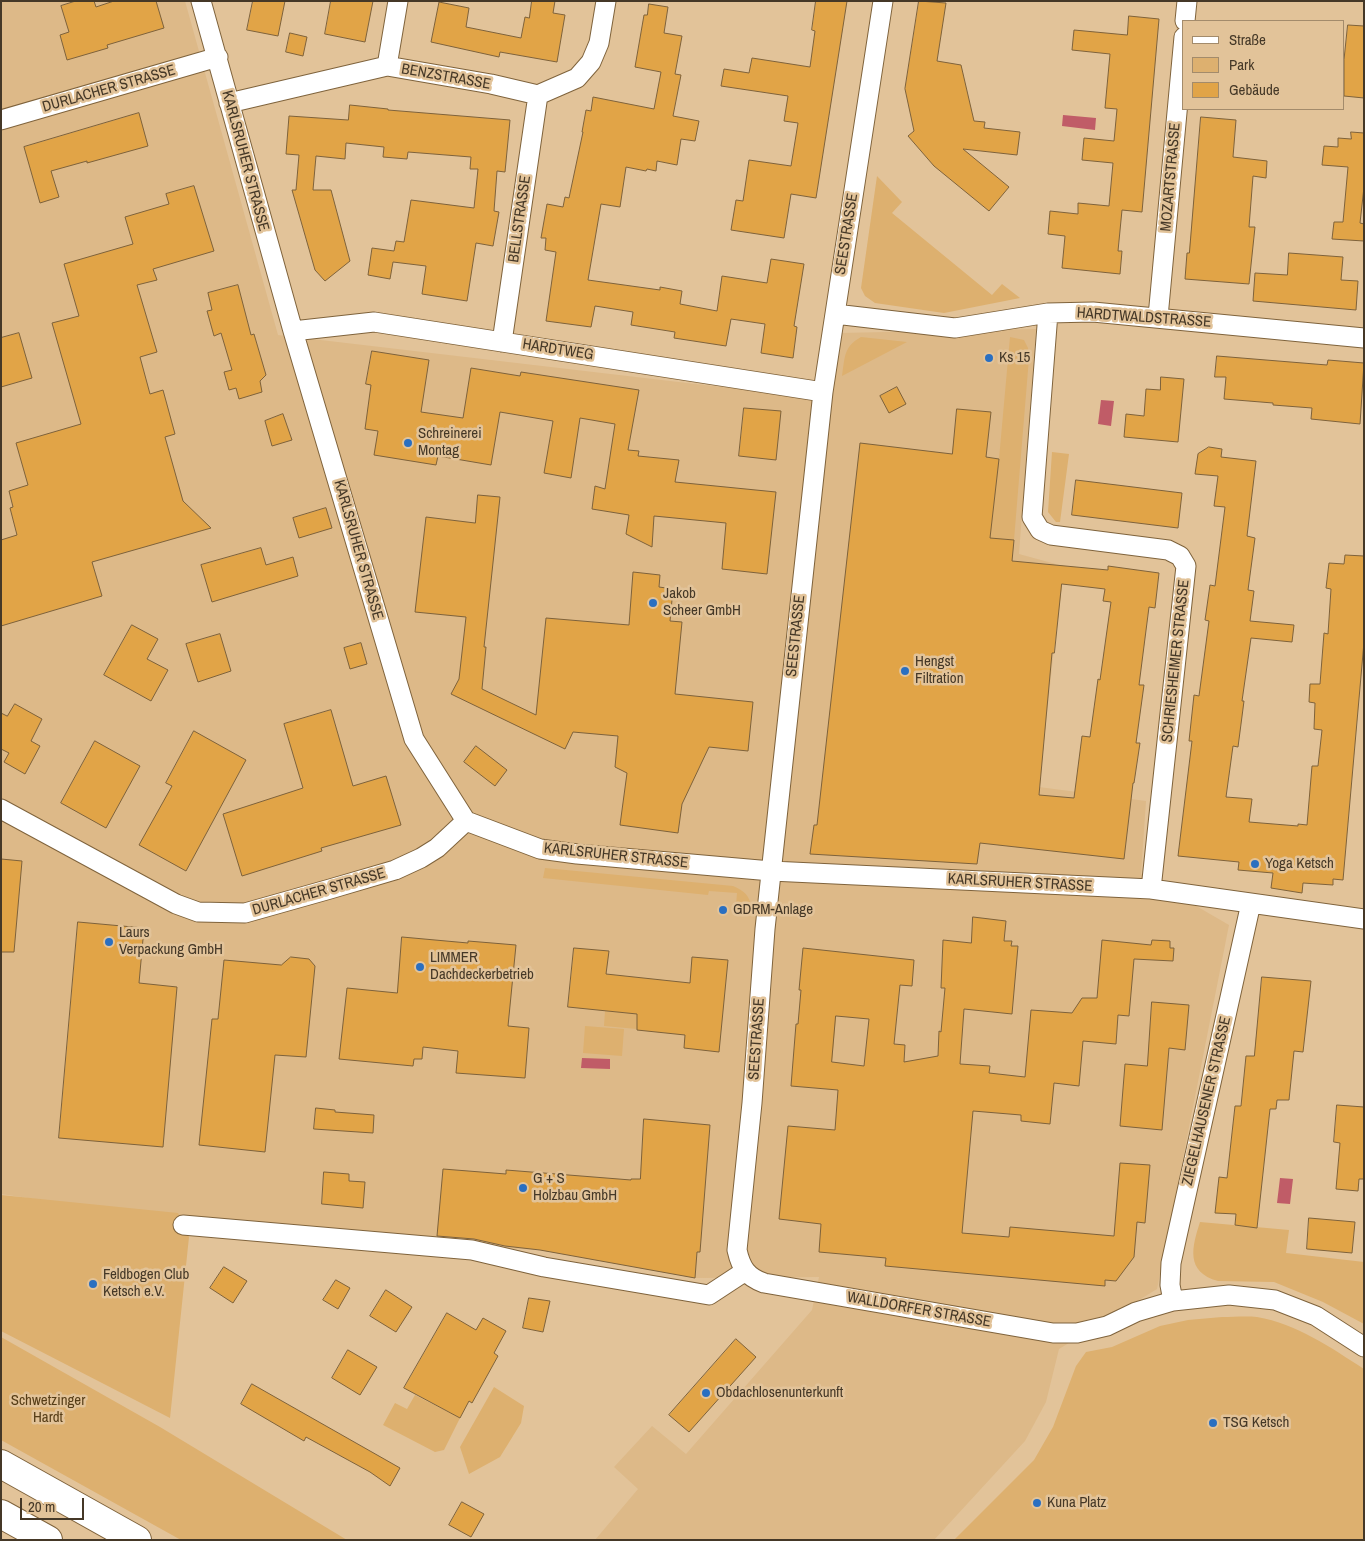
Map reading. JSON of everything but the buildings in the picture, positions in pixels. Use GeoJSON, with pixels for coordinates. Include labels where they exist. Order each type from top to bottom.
{"type":"FeatureCollection","features":[{"type":"Feature","properties":{"kind":"highway"},"geometry":{"type":"LineString","coordinates":[[1,1464],[137,1540]]}},
{"type":"Feature","properties":{"kind":"highway"},"geometry":{"type":"LineString","coordinates":[[1,1514],[48,1540]]}},
{"type":"Feature","properties":{"kind":"street","name":"KARLSRUHER STRASSE"},"geometry":{"type":"LineString","coordinates":[[201,1],[293,331],[414,739],[466,821],[540,849],[577,854],[771,870],[1151,889],[1364,918]]}},
{"type":"Feature","properties":{"kind":"street"},"geometry":{"type":"LineString","coordinates":[[387,66],[398,1]]}},
{"type":"Feature","properties":{"kind":"street"},"geometry":{"type":"LineString","coordinates":[[538,95],[577,78],[591,62],[599,43],[606,1]]}},
{"type":"Feature","properties":{"kind":"street","name":"SEESTRASSE"},"geometry":{"type":"LineString","coordinates":[[744,1272],[737,1250],[752,1103],[771,870],[823,392],[883,1]]}},
{"type":"Feature","properties":{"kind":"street"},"geometry":{"type":"LineString","coordinates":[[1185,20],[1187,1]]}},
{"type":"Feature","properties":{"kind":"street","name":"DURLACHER STRASSE"},"geometry":{"type":"LineString","coordinates":[[1,120],[218,58]]}},
{"type":"Feature","properties":{"kind":"street","name":"MOZARTSTRASSE"},"geometry":{"type":"LineString","coordinates":[[1158,317],[1182,59]]}},
{"type":"Feature","properties":{"kind":"street","name":"BENZSTRASSE"},"geometry":{"type":"LineString","coordinates":[[229,103],[387,66],[491,84],[538,95]]}},
{"type":"Feature","properties":{"kind":"street","name":"BELLSTRASSE"},"geometry":{"type":"LineString","coordinates":[[502,342],[538,95]]}},
{"type":"Feature","properties":{"kind":"street","name":"HARDTWALDSTRASSE"},"geometry":{"type":"LineString","coordinates":[[835,314],[955,328],[1048,314],[1094,312],[1364,338]]}},
{"type":"Feature","properties":{"kind":"street","name":"SCHRIESHEIMER STRASSE"},"geometry":{"type":"LineString","coordinates":[[1048,314],[1032,517],[1040,530],[1051,535],[1168,550],[1180,556],[1186,566],[1151,889]]}},
{"type":"Feature","properties":{"kind":"street","name":"HARDTWEG"},"geometry":{"type":"LineString","coordinates":[[293,331],[374,322],[823,392]]}},
{"type":"Feature","properties":{"kind":"street","name":"DURLACHER STRASSE"},"geometry":{"type":"LineString","coordinates":[[1,808],[176,904],[198,912],[245,913],[395,870],[437,848],[466,821]]}},
{"type":"Feature","properties":{"kind":"street","name":"ZIEGELHAUSENER STRASSE"},"geometry":{"type":"LineString","coordinates":[[1173,1301],[1170,1285],[1171,1263],[1251,903]]}},
{"type":"Feature","properties":{"kind":"street"},"geometry":{"type":"LineString","coordinates":[[183,1225],[472,1250],[544,1267],[709,1295],[744,1272]]}},
{"type":"Feature","properties":{"kind":"street","name":"WALLDORFER STRASSE"},"geometry":{"type":"LineString","coordinates":[[744,1272],[754,1280],[764,1284],[1053,1333],[1077,1333],[1107,1326],[1136,1312],[1173,1301],[1229,1294],[1275,1300],[1316,1316],[1364,1347]]}},
{"type":"Feature","properties":{"kind":"shaded area"},"geometry":{"type":"Polygon","coordinates":[[[1,1],[185,1],[278,335],[832,400],[838,333],[1036,329],[1019,554],[1063,566],[1039,787],[1146,801],[1141,874],[1229,925],[1157,1289],[1059,1349],[1046,1402],[1025,1441],[934,1540],[595,1540],[638,1489],[614,1467],[652,1426],[686,1454],[812,1310],[819,1277],[695,1278],[540,1250],[392,1242],[162,1218],[1,1194],[1,1]]]}},
{"type":"Feature","properties":{"kind":"shaded area"},"geometry":{"type":"Polygon","coordinates":[[[1063,115],[1096,118],[1095,130],[1062,126],[1063,115]]]}},
{"type":"Feature","properties":{"kind":"shaded area"},"geometry":{"type":"Polygon","coordinates":[[[1101,400],[1114,401],[1111,426],[1098,424],[1101,400]]]}},
{"type":"Feature","properties":{"kind":"shaded area"},"geometry":{"type":"Polygon","coordinates":[[[582,1058],[610,1059],[610,1069],[581,1068],[582,1058]]]}},
{"type":"Feature","properties":{"kind":"shaded area"},"geometry":{"type":"Polygon","coordinates":[[[1280,1178],[1293,1179],[1290,1204],[1277,1203],[1280,1178]]]}},
{"type":"Feature","properties":{"kind":"green space"},"geometry":{"type":"Polygon","coordinates":[[[877,176],[902,202],[892,213],[992,295],[1002,284],[1020,298],[944,313],[875,303],[865,296],[861,288],[877,176]]]}},
{"type":"Feature","properties":{"kind":"green space"},"geometry":{"type":"Polygon","coordinates":[[[861,337],[907,342],[842,376],[848,349],[861,337]]]}},
{"type":"Feature","properties":{"kind":"green space"},"geometry":{"type":"Polygon","coordinates":[[[1010,337],[1024,340],[1028,348],[1029,358],[1014,540],[990,538],[1010,337]]]}},
{"type":"Feature","properties":{"kind":"green space"},"geometry":{"type":"Polygon","coordinates":[[[1052,452],[1069,454],[1060,522],[1056,522],[1048,512],[1052,452]]]}},
{"type":"Feature","properties":{"kind":"green space"},"geometry":{"type":"Polygon","coordinates":[[[545,868],[733,886],[746,894],[751,908],[736,906],[737,893],[709,891],[708,895],[543,878],[545,868]]]}},
{"type":"Feature","properties":{"kind":"green space"},"geometry":{"type":"Polygon","coordinates":[[[605,1011],[638,1014],[637,1029],[604,1026],[605,1011]]]}},
{"type":"Feature","properties":{"kind":"green space"},"geometry":{"type":"Polygon","coordinates":[[[585,1026],[624,1029],[622,1056],[583,1053],[585,1026]]]}},
{"type":"Feature","properties":{"kind":"green space","name":"Feldbogen Club Ketsch e.V."},"geometry":{"type":"Polygon","coordinates":[[[1,1195],[178,1213],[189,1237],[170,1418],[1,1331],[1,1195]]]}},
{"type":"Feature","properties":{"kind":"green space"},"geometry":{"type":"Polygon","coordinates":[[[1200,1222],[1289,1230],[1286,1253],[1364,1262],[1364,1324],[1323,1302],[1274,1282],[1218,1281],[1207,1277],[1200,1272],[1194,1258],[1193,1249],[1200,1222]]]}},
{"type":"Feature","properties":{"kind":"green space","name":"TSG Ketsch"},"geometry":{"type":"Polygon","coordinates":[[[1222,1317],[1257,1317],[1286,1325],[1313,1337],[1364,1369],[1364,1540],[954,1540],[1034,1460],[1053,1427],[1076,1366],[1086,1352],[1112,1347],[1160,1326],[1188,1320],[1222,1317]]]}},
{"type":"Feature","properties":{"kind":"green space","name":"Schwetzinger Hardt"},"geometry":{"type":"Polygon","coordinates":[[[1,1337],[160,1427],[347,1540],[181,1540],[1,1440],[1,1337]]]}},
{"type":"Feature","properties":{"kind":"green space"},"geometry":{"type":"Polygon","coordinates":[[[494,1387],[524,1406],[521,1423],[500,1457],[469,1474],[460,1447],[494,1387]]]}},
{"type":"Feature","properties":{"kind":"green space"},"geometry":{"type":"Polygon","coordinates":[[[415,1395],[460,1418],[444,1450],[435,1452],[383,1425],[395,1403],[407,1409],[415,1395]]]}},
{"type":"Feature","properties":{"kind":"place","name":"Ks 15"},"geometry":{"type":"Point","coordinates":[989,358]}},
{"type":"Feature","properties":{"kind":"place","name":"Schreinerei Montag"},"geometry":{"type":"Point","coordinates":[408,443]}},
{"type":"Feature","properties":{"kind":"place","name":"Jakob Scheer GmbH"},"geometry":{"type":"Point","coordinates":[653,603]}},
{"type":"Feature","properties":{"kind":"place","name":"Hengst Filtration"},"geometry":{"type":"Point","coordinates":[905,671]}},
{"type":"Feature","properties":{"kind":"place","name":"Yoga Ketsch"},"geometry":{"type":"Point","coordinates":[1255,864]}},
{"type":"Feature","properties":{"kind":"place","name":"GDRM-Anlage"},"geometry":{"type":"Point","coordinates":[723,910]}},
{"type":"Feature","properties":{"kind":"place","name":"Laurs Verpackung GmbH"},"geometry":{"type":"Point","coordinates":[109,942]}},
{"type":"Feature","properties":{"kind":"place","name":"LIMMER Dachdeckerbetrieb"},"geometry":{"type":"Point","coordinates":[420,967]}},
{"type":"Feature","properties":{"kind":"place","name":"G + S Holzbau GmbH"},"geometry":{"type":"Point","coordinates":[523,1188]}},
{"type":"Feature","properties":{"kind":"place","name":"Feldbogen Club Ketsch e.V."},"geometry":{"type":"Point","coordinates":[93,1284]}},
{"type":"Feature","properties":{"kind":"place","name":"Obdachlosenunterkunft"},"geometry":{"type":"Point","coordinates":[706,1393]}},
{"type":"Feature","properties":{"kind":"place","name":"TSG Ketsch"},"geometry":{"type":"Point","coordinates":[1213,1423]}},
{"type":"Feature","properties":{"kind":"place","name":"Kuna Platz"},"geometry":{"type":"Point","coordinates":[1037,1503]}}]}
